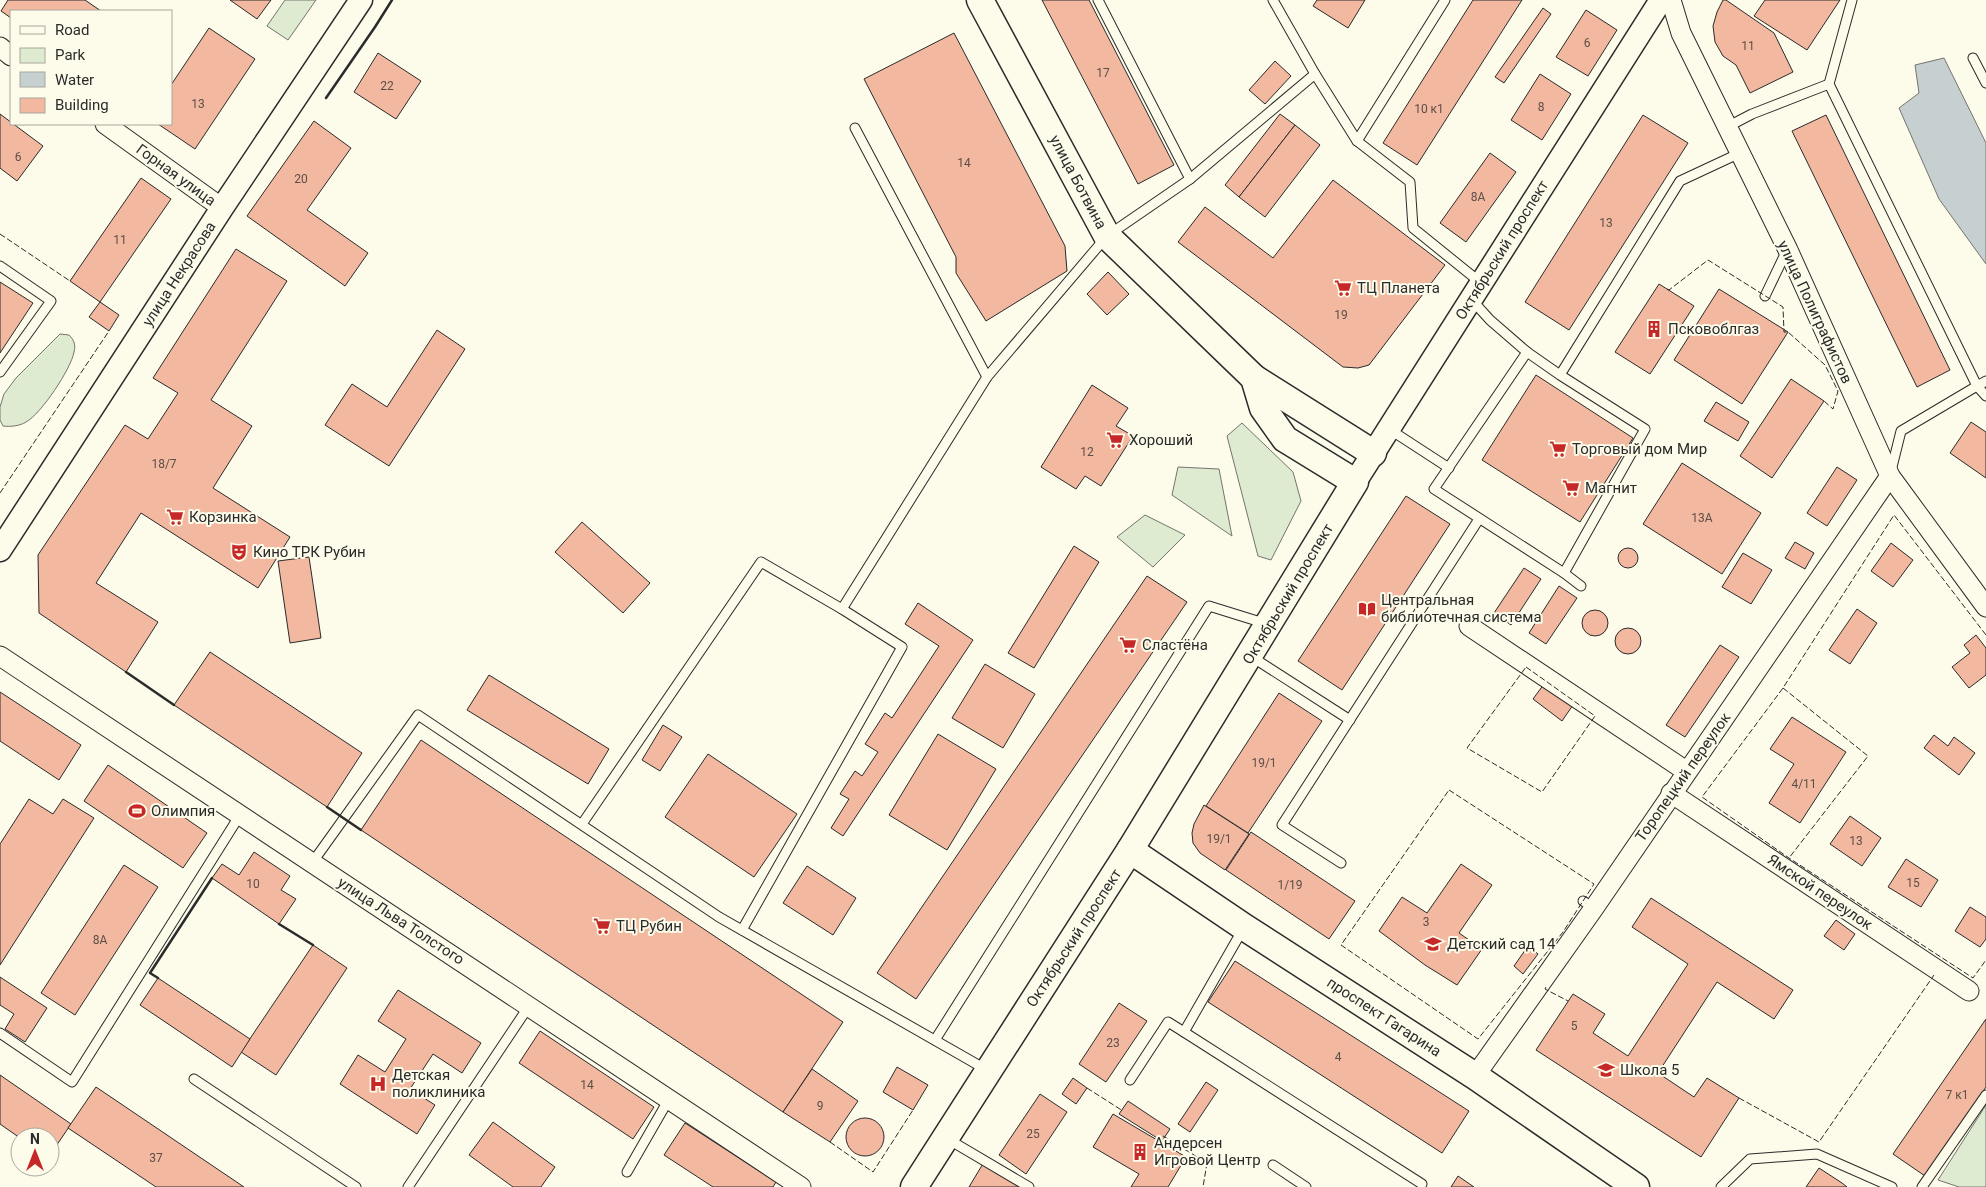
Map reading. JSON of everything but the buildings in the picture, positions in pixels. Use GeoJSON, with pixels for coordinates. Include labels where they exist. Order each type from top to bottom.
{"type":"FeatureCollection","features":[{"type":"Feature","properties":{"kind":"main road","name":"улица Ботвина"},"geometry":{"type":"LineString","coordinates":[[980,0],[1108,236],[1254,378],[1373,453]]}},
{"type":"Feature","properties":{"kind":"main road","name":"улица Ботвина"},"geometry":{"type":"LineString","coordinates":[[1254,378],[1263,408],[1285,439],[1355,482]]}},
{"type":"Feature","properties":{"kind":"main road","name":"Октябрьский проспект"},"geometry":{"type":"LineString","coordinates":[[914,1187],[1130,850],[1355,482]]}},
{"type":"Feature","properties":{"kind":"main road","name":"проспект Гагарина"},"geometry":{"type":"LineString","coordinates":[[1130,850],[1244,927],[1475,1076],[1636,1187]]}},
{"type":"Feature","properties":{"kind":"street","name":"улица Некрасова"},"geometry":{"type":"LineString","coordinates":[[0,550],[222,208],[361,0]]}},
{"type":"Feature","properties":{"kind":"street","name":"Октябрьский проспект"},"geometry":{"type":"LineString","coordinates":[[1355,482],[1661,0]]}},
{"type":"Feature","properties":{"kind":"street","name":"улица Полиграфистов"},"geometry":{"type":"LineString","coordinates":[[1671,0],[1681,33],[1788,250],[1890,476],[1986,608]]}},
{"type":"Feature","properties":{"kind":"street","name":"Горная улица"},"geometry":{"type":"LineString","coordinates":[[106,125],[222,208]]}},
{"type":"Feature","properties":{"kind":"street","name":"Торопецкий переулок"},"geometry":{"type":"LineString","coordinates":[[1475,1076],[1588,904],[1671,793],[1890,476]]}},
{"type":"Feature","properties":{"kind":"street"},"geometry":{"type":"LineString","coordinates":[[1469,626],[1686,771]]}},
{"type":"Feature","properties":{"kind":"street","name":"улица Льва Толстого"},"geometry":{"type":"LineString","coordinates":[[0,656],[801,1187]]}},
{"type":"Feature","properties":{"kind":"street","name":"Ямской переулок"},"geometry":{"type":"LineString","coordinates":[[1671,793],[1969,991]]}},
{"type":"Feature","properties":{"kind":"lane"},"geometry":{"type":"LineString","coordinates":[[1098,0],[1190,179]]}},
{"type":"Feature","properties":{"kind":"lane"},"geometry":{"type":"LineString","coordinates":[[1357,141],[1445,0]]}},
{"type":"Feature","properties":{"kind":"lane"},"geometry":{"type":"LineString","coordinates":[[1852,0],[1829,84],[1977,386],[1986,396]]}},
{"type":"Feature","properties":{"kind":"lane"},"geometry":{"type":"LineString","coordinates":[[1277,3],[1315,74],[1357,141],[1410,182],[1413,228],[1476,291],[1490,320],[1527,352],[1560,376],[1645,429],[1564,573]]}},
{"type":"Feature","properties":{"kind":"lane"},"geometry":{"type":"LineString","coordinates":[[1973,58],[1986,83]]}},
{"type":"Feature","properties":{"kind":"lane"},"geometry":{"type":"LineString","coordinates":[[842,609],[987,377],[1108,236],[1190,179],[1315,74]]}},
{"type":"Feature","properties":{"kind":"lane"},"geometry":{"type":"LineString","coordinates":[[1728,127],[1752,114],[1829,84]]}},
{"type":"Feature","properties":{"kind":"lane"},"geometry":{"type":"LineString","coordinates":[[855,128],[987,377]]}},
{"type":"Feature","properties":{"kind":"lane"},"geometry":{"type":"LineString","coordinates":[[1560,376],[1680,181],[1740,153]]}},
{"type":"Feature","properties":{"kind":"lane"},"geometry":{"type":"LineString","coordinates":[[1765,296],[1788,250]]}},
{"type":"Feature","properties":{"kind":"lane"},"geometry":{"type":"LineString","coordinates":[[0,266],[51,301],[0,372]]}},
{"type":"Feature","properties":{"kind":"lane"},"geometry":{"type":"LineString","coordinates":[[1527,352],[1434,490],[1564,573],[1581,586]]}},
{"type":"Feature","properties":{"kind":"lane"},"geometry":{"type":"LineString","coordinates":[[1890,476],[1901,431],[1986,381]]}},
{"type":"Feature","properties":{"kind":"lane"},"geometry":{"type":"LineString","coordinates":[[1388,429],[1449,468]]}},
{"type":"Feature","properties":{"kind":"lane"},"geometry":{"type":"LineString","coordinates":[[1341,863],[1282,825],[1479,519]]}},
{"type":"Feature","properties":{"kind":"lane"},"geometry":{"type":"LineString","coordinates":[[582,824],[761,562],[842,609],[902,647],[742,930]]}},
{"type":"Feature","properties":{"kind":"lane"},"geometry":{"type":"LineString","coordinates":[[935,1040],[1210,606],[1269,624]]}},
{"type":"Feature","properties":{"kind":"lane"},"geometry":{"type":"LineString","coordinates":[[1250,656],[1350,720]]}},
{"type":"Feature","properties":{"kind":"lane"},"geometry":{"type":"LineString","coordinates":[[312,863],[418,715],[719,916],[989,1071]]}},
{"type":"Feature","properties":{"kind":"lane"},"geometry":{"type":"LineString","coordinates":[[0,1033],[72,1082],[240,815]]}},
{"type":"Feature","properties":{"kind":"lane"},"geometry":{"type":"LineString","coordinates":[[1184,1032],[1244,927]]}},
{"type":"Feature","properties":{"kind":"lane"},"geometry":{"type":"LineString","coordinates":[[408,1187],[529,1006]]}},
{"type":"Feature","properties":{"kind":"lane"},"geometry":{"type":"LineString","coordinates":[[1130,1080],[1168,1022],[1422,1184]]}},
{"type":"Feature","properties":{"kind":"lane"},"geometry":{"type":"LineString","coordinates":[[194,1079],[356,1187]]}},
{"type":"Feature","properties":{"kind":"lane"},"geometry":{"type":"LineString","coordinates":[[1922,1187],[1986,1095]]}},
{"type":"Feature","properties":{"kind":"lane"},"geometry":{"type":"LineString","coordinates":[[627,1172],[669,1099]]}},
{"type":"Feature","properties":{"kind":"lane"},"geometry":{"type":"LineString","coordinates":[[946,1138],[1029,1187]]}},
{"type":"Feature","properties":{"kind":"lane"},"geometry":{"type":"LineString","coordinates":[[1721,1187],[1750,1159],[1816,1154],[1892,1187]]}},
{"type":"Feature","properties":{"kind":"lane"},"geometry":{"type":"LineString","coordinates":[[1273,1165],[1306,1187]]}},
{"type":"Feature","properties":{"kind":"green space"},"geometry":{"type":"Polygon","coordinates":[[[285,0],[316,0],[288,40],[267,26],[285,0]]]}},
{"type":"Feature","properties":{"kind":"green space"},"geometry":{"type":"Polygon","coordinates":[[[60,334],[69,335],[75,347],[72,360],[61,380],[47,401],[26,422],[12,426],[3,426],[0,420],[0,407],[4,394],[16,378],[60,334]]]}},
{"type":"Feature","properties":{"kind":"green space"},"geometry":{"type":"Polygon","coordinates":[[[1242,423],[1293,472],[1301,501],[1271,560],[1258,556],[1227,436],[1242,423]]]}},
{"type":"Feature","properties":{"kind":"green space"},"geometry":{"type":"Polygon","coordinates":[[[1178,467],[1219,469],[1232,536],[1172,495],[1178,467]]]}},
{"type":"Feature","properties":{"kind":"green space"},"geometry":{"type":"Polygon","coordinates":[[[1145,515],[1185,535],[1153,567],[1117,537],[1145,515]]]}},
{"type":"Feature","properties":{"kind":"green space"},"geometry":{"type":"Polygon","coordinates":[[[1986,1105],[1986,1187],[1959,1187],[1938,1180],[1986,1105]]]}},
{"type":"Feature","properties":{"kind":"water"},"geometry":{"type":"Polygon","coordinates":[[[1944,58],[1986,143],[1986,264],[1939,199],[1899,108],[1919,93],[1915,65],[1944,58]]]}},
{"type":"Feature","properties":{"kind":"fence"},"geometry":{"type":"LineString","coordinates":[[0,234],[70,281]]}},
{"type":"Feature","properties":{"kind":"fence"},"geometry":{"type":"LineString","coordinates":[[1667,289],[1669,290],[1708,260],[1783,307],[1784,332],[1788,332],[1825,365],[1838,391],[1833,409],[1824,401]]}},
{"type":"Feature","properties":{"kind":"fence"},"geometry":{"type":"LineString","coordinates":[[0,493],[109,331]]}},
{"type":"Feature","properties":{"kind":"fence"},"geometry":{"type":"LineString","coordinates":[[1986,635],[1894,515],[1783,688],[1702,797],[1789,858],[1973,978],[1986,960]]}},
{"type":"Feature","properties":{"kind":"fence"},"geometry":{"type":"LineString","coordinates":[[1526,667],[1595,716],[1542,792],[1467,748],[1526,667]]}},
{"type":"Feature","properties":{"kind":"fence"},"geometry":{"type":"LineString","coordinates":[[1783,688],[1868,756],[1789,858]]}},
{"type":"Feature","properties":{"kind":"fence"},"geometry":{"type":"LineString","coordinates":[[1449,790],[1594,884],[1563,932],[1478,1039],[1341,945],[1449,790]]}},
{"type":"Feature","properties":{"kind":"fence"},"geometry":{"type":"LineString","coordinates":[[1739,1098],[1819,1142],[1934,975]]}},
{"type":"Feature","properties":{"kind":"fence"},"geometry":{"type":"LineString","coordinates":[[1546,987],[1545,989],[1568,1001]]}},
{"type":"Feature","properties":{"kind":"fence"},"geometry":{"type":"LineString","coordinates":[[1087,1088],[1123,1111]]}},
{"type":"Feature","properties":{"kind":"fence"},"geometry":{"type":"LineString","coordinates":[[830,1142],[873,1172],[913,1110]]}},
{"type":"Feature","properties":{"kind":"fence"},"geometry":{"type":"LineString","coordinates":[[1163,1136],[1207,1163],[1203,1187]]}},
{"type":"Feature","properties":{"kind":"wall"},"geometry":{"type":"LineString","coordinates":[[326,98],[392,0]]}},
{"type":"Feature","properties":{"kind":"wall"},"geometry":{"type":"LineString","coordinates":[[126,672],[174,705]]}},
{"type":"Feature","properties":{"kind":"wall"},"geometry":{"type":"LineString","coordinates":[[327,807],[361,830]]}},
{"type":"Feature","properties":{"kind":"wall"},"geometry":{"type":"LineString","coordinates":[[158,978],[150,973],[212,878]]}},
{"type":"Feature","properties":{"kind":"wall"},"geometry":{"type":"LineString","coordinates":[[279,924],[313,945]]}},
{"type":"Feature","properties":{"kind":"place","name":"ТЦ Планета"},"geometry":{"type":"Point","coordinates":[1343,288]}},
{"type":"Feature","properties":{"kind":"place","name":"Псковоблгаз"},"geometry":{"type":"Point","coordinates":[1654,329]}},
{"type":"Feature","properties":{"kind":"place","name":"Хороший"},"geometry":{"type":"Point","coordinates":[1115,440]}},
{"type":"Feature","properties":{"kind":"place","name":"Торговый дом Мир"},"geometry":{"type":"Point","coordinates":[1558,449]}},
{"type":"Feature","properties":{"kind":"place","name":"Магнит"},"geometry":{"type":"Point","coordinates":[1571,488]}},
{"type":"Feature","properties":{"kind":"place","name":"Корзинка"},"geometry":{"type":"Point","coordinates":[175,517]}},
{"type":"Feature","properties":{"kind":"place","name":"Кино ТРК Рубин"},"geometry":{"type":"Point","coordinates":[239,552]}},
{"type":"Feature","properties":{"kind":"place","name":"Центральная библиотечная система"},"geometry":{"type":"Point","coordinates":[1367,609]}},
{"type":"Feature","properties":{"kind":"place","name":"Сластёна"},"geometry":{"type":"Point","coordinates":[1128,645]}},
{"type":"Feature","properties":{"kind":"place","name":"Олимпия"},"geometry":{"type":"Point","coordinates":[137,811]}},
{"type":"Feature","properties":{"kind":"place","name":"ТЦ Рубин"},"geometry":{"type":"Point","coordinates":[602,926]}},
{"type":"Feature","properties":{"kind":"place","name":"Детский сад 14"},"geometry":{"type":"Point","coordinates":[1433,944]}},
{"type":"Feature","properties":{"kind":"place","name":"Школа 5"},"geometry":{"type":"Point","coordinates":[1606,1070]}},
{"type":"Feature","properties":{"kind":"place","name":"Детская поликлиника"},"geometry":{"type":"Point","coordinates":[378,1084]}},
{"type":"Feature","properties":{"kind":"place","name":"Андерсен Игровой Центр"},"geometry":{"type":"Point","coordinates":[1140,1152]}}]}
